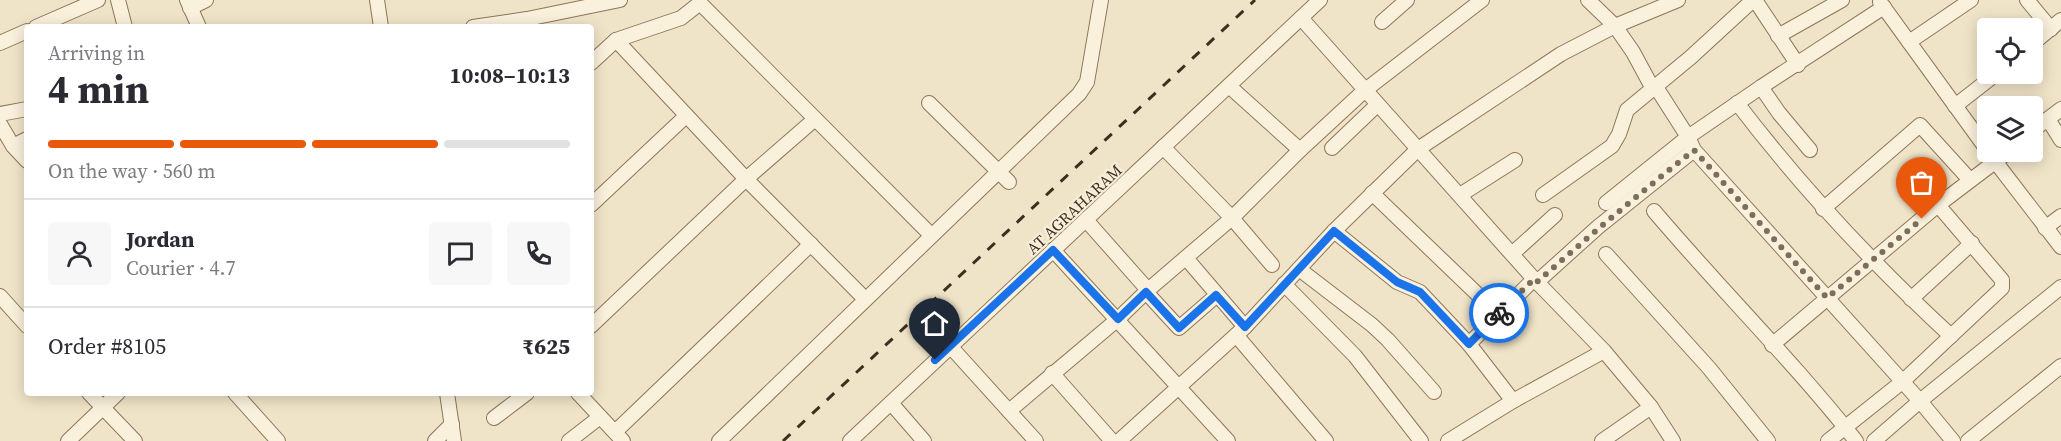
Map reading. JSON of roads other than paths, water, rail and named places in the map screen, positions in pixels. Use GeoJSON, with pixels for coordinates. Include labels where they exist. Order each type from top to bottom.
{"type":"FeatureCollection","features":[{"type":"Feature","properties":{"kind":"street"},"geometry":{"type":"LineString","coordinates":[[43,24],[98,0]]}},
{"type":"Feature","properties":{"kind":"street"},"geometry":{"type":"LineString","coordinates":[[118,0],[124,24]]}},
{"type":"Feature","properties":{"kind":"street"},"geometry":{"type":"LineString","coordinates":[[198,24],[188,4],[206,0]]}},
{"type":"Feature","properties":{"kind":"street"},"geometry":{"type":"LineString","coordinates":[[377,0],[381,24]]}},
{"type":"Feature","properties":{"kind":"street"},"geometry":{"type":"LineString","coordinates":[[493,24],[620,0]]}},
{"type":"Feature","properties":{"kind":"street"},"geometry":{"type":"LineString","coordinates":[[719,441],[1079,94],[1087,82],[1101,0]]}},
{"type":"Feature","properties":{"kind":"street","name":"AT AGRAHARAM"},"geometry":{"type":"LineString","coordinates":[[850,441],[1320,0]]}},
{"type":"Feature","properties":{"kind":"street"},"geometry":{"type":"LineString","coordinates":[[1382,22],[1407,0]]}},
{"type":"Feature","properties":{"kind":"street"},"geometry":{"type":"LineString","coordinates":[[1009,411],[1232,218],[1300,150],[1364,91],[1482,0]]}},
{"type":"Feature","properties":{"kind":"street"},"geometry":{"type":"LineString","coordinates":[[1588,0],[1615,26],[1691,143],[1953,441]]}},
{"type":"Feature","properties":{"kind":"street"},"geometry":{"type":"LineString","coordinates":[[1543,195],[1612,146],[1619,134],[1627,110],[1754,0],[1798,65]]}},
{"type":"Feature","properties":{"kind":"street"},"geometry":{"type":"LineString","coordinates":[[1778,36],[1842,0]]}},
{"type":"Feature","properties":{"kind":"street"},"geometry":{"type":"LineString","coordinates":[[1909,42],[1971,0]]}},
{"type":"Feature","properties":{"kind":"street"},"geometry":{"type":"LineString","coordinates":[[2027,0],[2056,25],[2043,35]]}},
{"type":"Feature","properties":{"kind":"street"},"geometry":{"type":"LineString","coordinates":[[1119,441],[1240,331],[1334,231],[1418,149],[1561,54],[1670,1]]}},
{"type":"Feature","properties":{"kind":"street"},"geometry":{"type":"LineString","coordinates":[[594,60],[616,40],[681,18],[700,2],[931,235]]}},
{"type":"Feature","properties":{"kind":"street"},"geometry":{"type":"LineString","coordinates":[[1469,344],[1535,281],[1598,227],[1639,196],[1691,143],[1737,103],[1798,65],[1881,4],[1977,137]]}},
{"type":"Feature","properties":{"kind":"street"},"geometry":{"type":"LineString","coordinates":[[1301,18],[1535,281],[1604,351],[1651,407],[1673,441]]}},
{"type":"Feature","properties":{"kind":"street"},"geometry":{"type":"LineString","coordinates":[[0,43],[24,32]]}},
{"type":"Feature","properties":{"kind":"street"},"geometry":{"type":"LineString","coordinates":[[616,40],[746,179],[865,299]]}},
{"type":"Feature","properties":{"kind":"street"},"geometry":{"type":"LineString","coordinates":[[1955,106],[1983,84]]}},
{"type":"Feature","properties":{"kind":"street"},"geometry":{"type":"LineString","coordinates":[[1229,86],[1300,150]]}},
{"type":"Feature","properties":{"kind":"street"},"geometry":{"type":"LineString","coordinates":[[1761,87],[1810,150]]}},
{"type":"Feature","properties":{"kind":"street"},"geometry":{"type":"LineString","coordinates":[[929,103],[1009,182]]}},
{"type":"Feature","properties":{"kind":"street"},"geometry":{"type":"LineString","coordinates":[[1737,103],[1777,156],[1823,209],[1911,299],[1951,336]]}},
{"type":"Feature","properties":{"kind":"street"},"geometry":{"type":"LineString","coordinates":[[1332,148],[1377,105]]}},
{"type":"Feature","properties":{"kind":"street"},"geometry":{"type":"LineString","coordinates":[[2043,123],[2061,109]]}},
{"type":"Feature","properties":{"kind":"street"},"geometry":{"type":"LineString","coordinates":[[0,114],[24,110]]}},
{"type":"Feature","properties":{"kind":"street"},"geometry":{"type":"LineString","coordinates":[[594,202],[686,116]]}},
{"type":"Feature","properties":{"kind":"street"},"geometry":{"type":"LineString","coordinates":[[594,323],[746,179],[815,118]]}},
{"type":"Feature","properties":{"kind":"street"},"geometry":{"type":"LineString","coordinates":[[2048,119],[2061,140]]}},
{"type":"Feature","properties":{"kind":"street"},"geometry":{"type":"LineString","coordinates":[[0,124],[13,146],[24,158]]}},
{"type":"Feature","properties":{"kind":"street"},"geometry":{"type":"LineString","coordinates":[[1823,209],[1920,125],[1970,180]]}},
{"type":"Feature","properties":{"kind":"street"},"geometry":{"type":"LineString","coordinates":[[13,146],[24,141]]}},
{"type":"Feature","properties":{"kind":"street"},"geometry":{"type":"LineString","coordinates":[[1606,203],[1691,143]]}},
{"type":"Feature","properties":{"kind":"street"},"geometry":{"type":"LineString","coordinates":[[1163,147],[1232,218],[1272,265]]}},
{"type":"Feature","properties":{"kind":"street"},"geometry":{"type":"LineString","coordinates":[[1460,195],[1515,160]]}},
{"type":"Feature","properties":{"kind":"street"},"geometry":{"type":"LineString","coordinates":[[1772,345],[1970,180],[1984,162]]}},
{"type":"Feature","properties":{"kind":"street"},"geometry":{"type":"LineString","coordinates":[[1995,162],[2061,247]]}},
{"type":"Feature","properties":{"kind":"street"},"geometry":{"type":"LineString","coordinates":[[1372,193],[1498,314]]}},
{"type":"Feature","properties":{"kind":"street"},"geometry":{"type":"LineString","coordinates":[[1828,441],[1902,382],[1998,292],[2003,284],[1972,243],[1938,205]]}},
{"type":"Feature","properties":{"kind":"street"},"geometry":{"type":"LineString","coordinates":[[1654,211],[1696,262],[1856,441]]}},
{"type":"Feature","properties":{"kind":"street"},"geometry":{"type":"LineString","coordinates":[[1512,254],[1555,215]]}},
{"type":"Feature","properties":{"kind":"street"},"geometry":{"type":"LineString","coordinates":[[2045,228],[2061,216]]}},
{"type":"Feature","properties":{"kind":"street"},"geometry":{"type":"LineString","coordinates":[[1086,220],[1179,328],[1216,295]]}},
{"type":"Feature","properties":{"kind":"street"},"geometry":{"type":"LineString","coordinates":[[1334,231],[1397,282],[1420,292],[1469,344],[1513,401]]}},
{"type":"Feature","properties":{"kind":"street"},"geometry":{"type":"LineString","coordinates":[[1911,299],[1972,243]]}},
{"type":"Feature","properties":{"kind":"street"},"geometry":{"type":"LineString","coordinates":[[581,396],[619,436],[811,244]]}},
{"type":"Feature","properties":{"kind":"street"},"geometry":{"type":"LineString","coordinates":[[1053,250],[1228,441]]}},
{"type":"Feature","properties":{"kind":"street"},"geometry":{"type":"LineString","coordinates":[[1606,254],[1709,368],[1768,441]]}},
{"type":"Feature","properties":{"kind":"street"},"geometry":{"type":"LineString","coordinates":[[1186,258],[1326,441]]}},
{"type":"Feature","properties":{"kind":"street"},"geometry":{"type":"LineString","coordinates":[[1299,268],[1380,332],[1434,392]]}},
{"type":"Feature","properties":{"kind":"street"},"geometry":{"type":"LineString","coordinates":[[1284,284],[1355,356],[1421,441]]}},
{"type":"Feature","properties":{"kind":"street"},"geometry":{"type":"LineString","coordinates":[[1874,441],[2061,287]]}},
{"type":"Feature","properties":{"kind":"street"},"geometry":{"type":"LineString","coordinates":[[0,296],[24,323]]}},
{"type":"Feature","properties":{"kind":"street"},"geometry":{"type":"LineString","coordinates":[[950,346],[1036,441]]}},
{"type":"Feature","properties":{"kind":"street"},"geometry":{"type":"LineString","coordinates":[[1448,441],[1513,401],[1604,351]]}},
{"type":"Feature","properties":{"kind":"street"},"geometry":{"type":"LineString","coordinates":[[1968,441],[2061,366]]}},
{"type":"Feature","properties":{"kind":"street"},"geometry":{"type":"LineString","coordinates":[[1052,373],[1112,441]]}},
{"type":"Feature","properties":{"kind":"street"},"geometry":{"type":"LineString","coordinates":[[92,396],[135,441]]}},
{"type":"Feature","properties":{"kind":"street"},"geometry":{"type":"LineString","coordinates":[[68,441],[115,396]]}},
{"type":"Feature","properties":{"kind":"street"},"geometry":{"type":"LineString","coordinates":[[238,396],[278,441]]}},
{"type":"Feature","properties":{"kind":"street"},"geometry":{"type":"LineString","coordinates":[[447,396],[454,441]]}},
{"type":"Feature","properties":{"kind":"street"},"geometry":{"type":"LineString","coordinates":[[494,418],[523,396]]}},
{"type":"Feature","properties":{"kind":"street"},"geometry":{"type":"LineString","coordinates":[[891,404],[924,441]]}},
{"type":"Feature","properties":{"kind":"street"},"geometry":{"type":"LineString","coordinates":[[1602,441],[1651,407]]}},
{"type":"Feature","properties":{"kind":"street"},"geometry":{"type":"LineString","coordinates":[[569,441],[600,417]]}},
{"type":"Feature","properties":{"kind":"street"},"geometry":{"type":"LineString","coordinates":[[435,441],[452,424]]}},
{"type":"Feature","properties":{"kind":"railway"},"geometry":{"type":"LineString","coordinates":[[783,441],[1255,0]]}}]}
